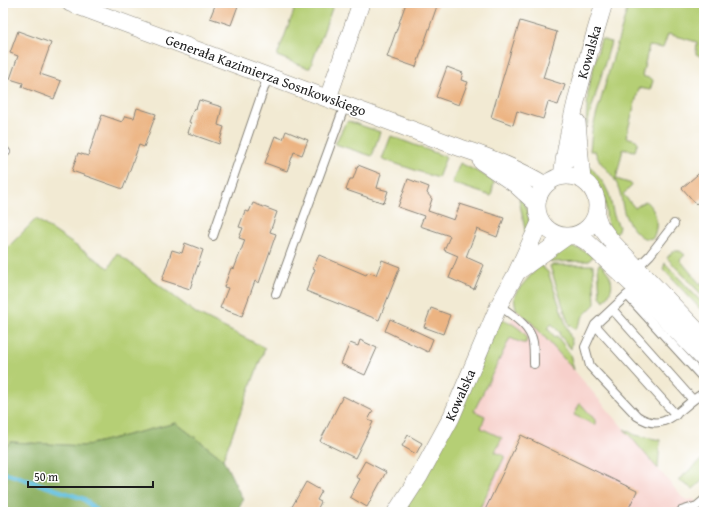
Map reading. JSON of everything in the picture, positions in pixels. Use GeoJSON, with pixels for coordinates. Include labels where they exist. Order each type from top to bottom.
{"type":"FeatureCollection","features":[{"type":"Feature","properties":{"kind":"street","name":"Generała Kazimierza Sosnkowskiego"},"geometry":{"type":"LineString","coordinates":[[70,3],[461,148],[492,158],[523,172],[545,185]]}},
{"type":"Feature","properties":{"kind":"street"},"geometry":{"type":"LineString","coordinates":[[328,98],[361,3]]}},
{"type":"Feature","properties":{"kind":"street","name":"Kowalska"},"geometry":{"type":"LineString","coordinates":[[562,176],[566,145],[582,77],[604,3]]}},
{"type":"Feature","properties":{"kind":"street","name":"Kowalska"},"geometry":{"type":"LineString","coordinates":[[576,102],[582,180]]}},
{"type":"Feature","properties":{"kind":"street","name":"Generała Kazimierza Sosnkowskiego"},"geometry":{"type":"LineString","coordinates":[[461,148],[515,184],[536,203]]}},
{"type":"Feature","properties":{"kind":"street"},"geometry":{"type":"LineString","coordinates":[[571,236],[584,231],[591,224],[596,215],[597,205],[595,195],[589,186],[582,180],[572,176],[562,176],[553,179],[545,185],[539,193],[536,203],[540,222],[547,230],[556,235],[571,236],[587,242],[632,292],[704,359]]}},
{"type":"Feature","properties":{"kind":"street"},"geometry":{"type":"LineString","coordinates":[[596,215],[600,226],[606,234],[704,338]]}},
{"type":"Feature","properties":{"kind":"street","name":"Kowalska"},"geometry":{"type":"LineString","coordinates":[[396,512],[420,475],[451,418],[499,305],[516,274],[540,222]]}},
{"type":"Feature","properties":{"kind":"street","name":"Kowalska"},"geometry":{"type":"LineString","coordinates":[[516,274],[571,236]]}},
{"type":"Feature","properties":{"kind":"lane"},"geometry":{"type":"LineString","coordinates":[[213,236],[268,76]]}},
{"type":"Feature","properties":{"kind":"lane"},"geometry":{"type":"LineString","coordinates":[[276,294],[345,105]]}},
{"type":"Feature","properties":{"kind":"lane"},"geometry":{"type":"LineString","coordinates":[[637,268],[650,255],[674,224]]}},
{"type":"Feature","properties":{"kind":"lane"},"geometry":{"type":"LineString","coordinates":[[704,379],[632,292],[595,325],[586,347],[590,366],[637,416],[645,421],[665,422],[676,415],[692,400],[704,393]]}},
{"type":"Feature","properties":{"kind":"lane"},"geometry":{"type":"LineString","coordinates":[[499,305],[525,326],[531,334],[534,364]]}},
{"type":"Feature","properties":{"kind":"lane"},"geometry":{"type":"LineString","coordinates":[[612,309],[692,400]]}},
{"type":"Feature","properties":{"kind":"lane"},"geometry":{"type":"LineString","coordinates":[[595,325],[676,415]]}},
{"type":"Feature","properties":{"kind":"lane"},"geometry":{"type":"LineString","coordinates":[[681,511],[697,506],[704,500]]}},
{"type":"Feature","properties":{"kind":"shaded area"},"geometry":{"type":"Polygon","coordinates":[[[516,309],[532,323],[574,370],[682,497],[688,500],[693,499],[704,512],[478,512],[505,456],[495,452],[456,421],[503,320],[510,322],[516,309]]]}},
{"type":"Feature","properties":{"kind":"green space"},"geometry":{"type":"Polygon","coordinates":[[[297,3],[334,3],[310,68],[277,56],[297,3]]]}},
{"type":"Feature","properties":{"kind":"green space"},"geometry":{"type":"Polygon","coordinates":[[[629,3],[704,3],[704,58],[696,54],[697,42],[668,34],[663,48],[649,46],[642,76],[652,79],[653,81],[650,90],[639,88],[626,137],[638,142],[635,151],[623,149],[616,179],[632,184],[631,187],[623,194],[635,208],[645,201],[652,209],[656,218],[656,228],[653,238],[650,239],[641,237],[631,226],[627,220],[616,182],[601,163],[595,151],[590,151],[592,130],[629,3]]]}},
{"type":"Feature","properties":{"kind":"green space"},"geometry":{"type":"Polygon","coordinates":[[[601,39],[611,42],[586,128],[588,89],[601,39]]]}},
{"type":"Feature","properties":{"kind":"green space"},"geometry":{"type":"Polygon","coordinates":[[[348,121],[380,132],[372,156],[335,144],[348,121]]]}},
{"type":"Feature","properties":{"kind":"green space"},"geometry":{"type":"Polygon","coordinates":[[[391,136],[446,157],[438,178],[382,159],[391,136]]]}},
{"type":"Feature","properties":{"kind":"green space"},"geometry":{"type":"Polygon","coordinates":[[[460,163],[494,182],[491,196],[452,183],[460,163]]]}},
{"type":"Feature","properties":{"kind":"green space"},"geometry":{"type":"Polygon","coordinates":[[[590,166],[604,184],[609,194],[614,216],[619,227],[614,235],[608,226],[604,196],[601,188],[587,167],[590,166]]]}},
{"type":"Feature","properties":{"kind":"green space"},"geometry":{"type":"Polygon","coordinates":[[[519,199],[523,202],[528,214],[529,231],[526,235],[519,199]]]}},
{"type":"Feature","properties":{"kind":"green space"},"geometry":{"type":"Polygon","coordinates":[[[36,219],[109,268],[117,253],[197,314],[265,348],[223,459],[176,423],[83,446],[11,442],[3,448],[3,252],[36,219]]]}},
{"type":"Feature","properties":{"kind":"green space"},"geometry":{"type":"Polygon","coordinates":[[[566,246],[580,249],[593,256],[589,261],[551,262],[546,257],[566,246]]]}},
{"type":"Feature","properties":{"kind":"green space"},"geometry":{"type":"Polygon","coordinates":[[[673,251],[680,251],[685,255],[680,260],[700,284],[704,281],[704,297],[667,258],[673,251]]]}},
{"type":"Feature","properties":{"kind":"green space"},"geometry":{"type":"Polygon","coordinates":[[[600,263],[608,272],[612,286],[611,291],[604,301],[600,296],[598,266],[600,263]]]}},
{"type":"Feature","properties":{"kind":"green space"},"geometry":{"type":"Polygon","coordinates":[[[665,263],[704,305],[704,313],[663,269],[665,263]]]}},
{"type":"Feature","properties":{"kind":"green space"},"geometry":{"type":"Polygon","coordinates":[[[540,265],[548,272],[572,342],[571,349],[552,324],[547,328],[555,337],[557,336],[570,354],[574,370],[532,323],[516,309],[514,298],[517,291],[540,265]]]}},
{"type":"Feature","properties":{"kind":"green space"},"geometry":{"type":"Polygon","coordinates":[[[593,265],[595,304],[583,316],[576,329],[569,325],[550,266],[593,265]]]}},
{"type":"Feature","properties":{"kind":"green space"},"geometry":{"type":"Polygon","coordinates":[[[503,320],[522,331],[526,336],[526,343],[510,338],[474,411],[485,416],[481,428],[502,438],[495,452],[505,456],[478,512],[403,512],[500,322],[503,320]]]}},
{"type":"Feature","properties":{"kind":"green space"},"geometry":{"type":"Polygon","coordinates":[[[580,403],[595,420],[595,425],[574,415],[580,403]]]}},
{"type":"Feature","properties":{"kind":"green space"},"geometry":{"type":"Polygon","coordinates":[[[176,423],[223,459],[243,500],[237,512],[3,512],[3,448],[11,442],[83,446],[176,423]]]}},
{"type":"Feature","properties":{"kind":"green space"},"geometry":{"type":"Polygon","coordinates":[[[624,429],[635,435],[660,440],[658,469],[624,429]]]}},
{"type":"Feature","properties":{"kind":"green space"},"geometry":{"type":"Polygon","coordinates":[[[701,460],[704,462],[704,479],[693,489],[678,480],[701,460]]]}},
{"type":"Feature","properties":{"kind":"building"},"geometry":{"type":"Polygon","coordinates":[[[216,3],[239,3],[231,25],[210,18],[216,3]]]}},
{"type":"Feature","properties":{"kind":"building"},"geometry":{"type":"Polygon","coordinates":[[[406,3],[438,3],[416,67],[387,57],[406,3]]]}},
{"type":"Feature","properties":{"kind":"building"},"geometry":{"type":"Polygon","coordinates":[[[520,21],[557,32],[543,78],[565,85],[558,105],[548,102],[543,119],[517,111],[513,125],[491,117],[520,21]]]}},
{"type":"Feature","properties":{"kind":"building"},"geometry":{"type":"Polygon","coordinates":[[[18,31],[51,43],[40,74],[61,81],[54,99],[22,87],[23,83],[10,79],[18,56],[10,53],[18,31]]]}},
{"type":"Feature","properties":{"kind":"building"},"geometry":{"type":"Polygon","coordinates":[[[447,67],[463,73],[461,80],[468,82],[459,105],[436,97],[447,67]]]}},
{"type":"Feature","properties":{"kind":"building"},"geometry":{"type":"Polygon","coordinates":[[[199,100],[222,107],[218,125],[224,127],[219,144],[188,133],[191,123],[189,122],[194,108],[196,109],[199,100]]]}},
{"type":"Feature","properties":{"kind":"building"},"geometry":{"type":"Polygon","coordinates":[[[137,108],[156,114],[144,147],[139,145],[123,189],[72,171],[78,153],[88,156],[102,115],[122,122],[125,116],[134,118],[137,108]]]}},
{"type":"Feature","properties":{"kind":"building"},"geometry":{"type":"Polygon","coordinates":[[[286,131],[308,140],[302,155],[294,152],[287,171],[265,163],[275,136],[283,139],[286,131]]]}},
{"type":"Feature","properties":{"kind":"building"},"geometry":{"type":"Polygon","coordinates":[[[358,165],[381,174],[377,188],[388,191],[384,203],[346,190],[350,179],[353,179],[358,165]]]}},
{"type":"Feature","properties":{"kind":"building"},"geometry":{"type":"Polygon","coordinates":[[[704,169],[704,197],[696,204],[682,188],[704,169]]]}},
{"type":"Feature","properties":{"kind":"building"},"geometry":{"type":"Polygon","coordinates":[[[408,179],[429,187],[427,193],[432,199],[428,211],[454,220],[460,204],[504,218],[497,237],[477,229],[466,257],[484,265],[474,289],[449,278],[458,256],[444,250],[450,236],[420,226],[424,216],[398,207],[408,179]]]}},
{"type":"Feature","properties":{"kind":"building"},"geometry":{"type":"Polygon","coordinates":[[[253,203],[277,212],[270,232],[276,234],[259,283],[255,281],[242,316],[220,308],[228,288],[224,287],[231,268],[234,269],[245,240],[239,238],[243,228],[239,227],[245,211],[249,212],[253,203]]]}},
{"type":"Feature","properties":{"kind":"building"},"geometry":{"type":"Polygon","coordinates":[[[185,243],[203,250],[190,289],[162,280],[172,250],[182,253],[185,243]]]}},
{"type":"Feature","properties":{"kind":"building"},"geometry":{"type":"Polygon","coordinates":[[[319,255],[366,275],[368,272],[376,275],[382,260],[400,267],[379,320],[306,291],[315,269],[313,268],[319,255]]]}},
{"type":"Feature","properties":{"kind":"building"},"geometry":{"type":"Polygon","coordinates":[[[431,308],[450,315],[443,334],[424,327],[431,308]]]}},
{"type":"Feature","properties":{"kind":"building"},"geometry":{"type":"Polygon","coordinates":[[[390,319],[433,339],[428,352],[385,331],[390,319]]]}},
{"type":"Feature","properties":{"kind":"building"},"geometry":{"type":"Polygon","coordinates":[[[360,340],[377,348],[365,375],[341,364],[350,343],[358,346],[360,340]]]}},
{"type":"Feature","properties":{"kind":"building"},"geometry":{"type":"Polygon","coordinates":[[[343,396],[373,411],[368,420],[373,422],[355,458],[320,441],[343,396]]]}},
{"type":"Feature","properties":{"kind":"building"},"geometry":{"type":"Polygon","coordinates":[[[408,435],[422,443],[416,454],[402,446],[408,435]]]}},
{"type":"Feature","properties":{"kind":"building"},"geometry":{"type":"Polygon","coordinates":[[[521,435],[637,491],[627,512],[484,512],[521,435]]]}},
{"type":"Feature","properties":{"kind":"building"},"geometry":{"type":"Polygon","coordinates":[[[365,461],[386,472],[367,507],[350,497],[360,479],[356,477],[365,461]]]}},
{"type":"Feature","properties":{"kind":"building"},"geometry":{"type":"Polygon","coordinates":[[[306,482],[322,491],[317,500],[321,502],[316,512],[289,512],[306,482]]]}},
{"type":"Feature","properties":{"kind":"waterway"},"geometry":{"type":"LineString","coordinates":[[3,472],[84,499],[98,512]]}}]}
